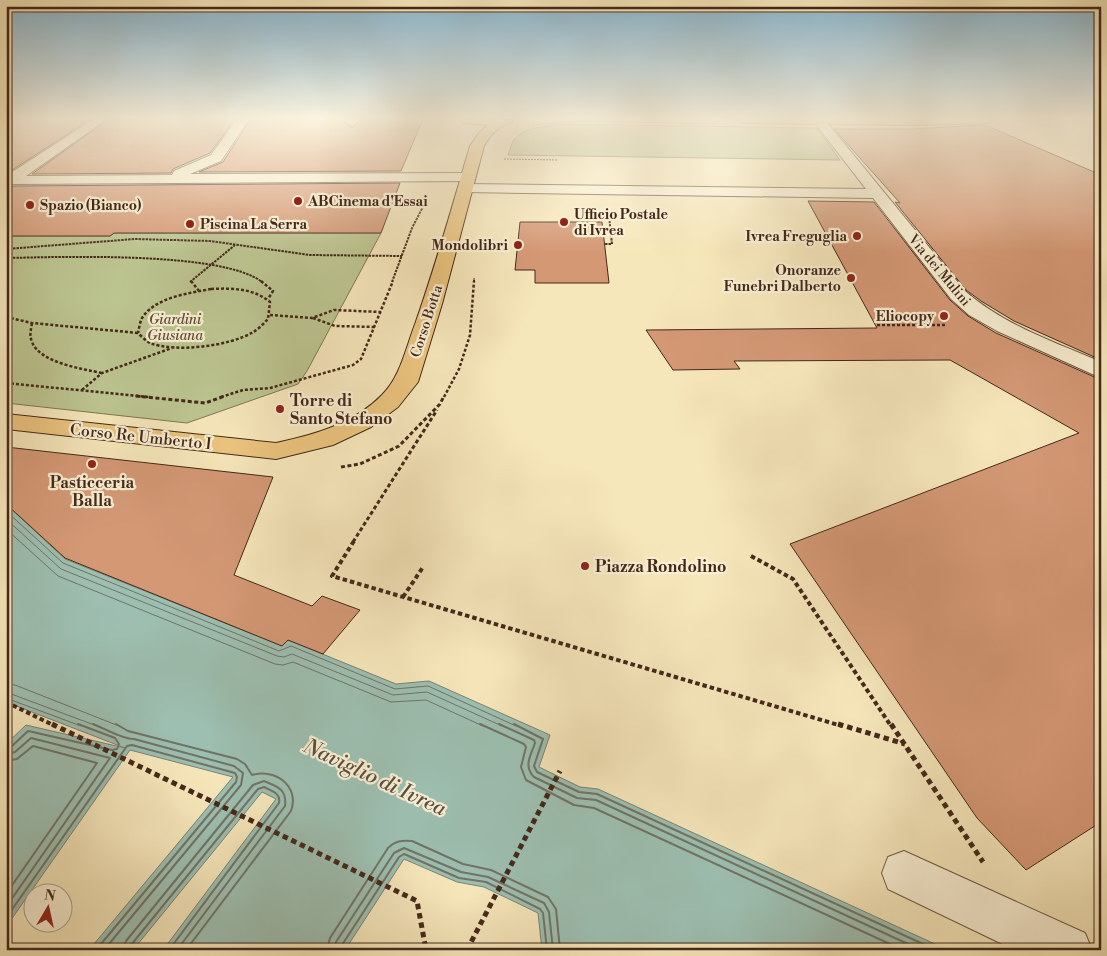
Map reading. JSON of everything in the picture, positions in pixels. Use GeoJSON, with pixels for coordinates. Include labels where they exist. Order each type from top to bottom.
{"type":"FeatureCollection","features":[{"type":"Feature","properties":{"kind":"main road","name":"Corso Botta"},"geometry":{"type":"LineString","coordinates":[[276,451],[324,440],[362,422],[389,402],[406,382],[432,304],[472,164]]}},
{"type":"Feature","properties":{"kind":"main road","name":"Corso Re Umberto I"},"geometry":{"type":"LineString","coordinates":[[6,421],[276,451]]}},
{"type":"Feature","properties":{"kind":"street"},"geometry":{"type":"LineString","coordinates":[[8,182],[34,164]]}},
{"type":"Feature","properties":{"kind":"street"},"geometry":{"type":"LineString","coordinates":[[166,179],[203,164]]}},
{"type":"Feature","properties":{"kind":"street","name":"Via dei Mulini"},"geometry":{"type":"LineString","coordinates":[[854,164],[958,295],[976,311],[1101,371]]}},
{"type":"Feature","properties":{"kind":"street"},"geometry":{"type":"LineString","coordinates":[[8,182],[166,179],[466,183],[486,189],[878,194]]}},
{"type":"Feature","properties":{"kind":"street"},"geometry":{"type":"LineString","coordinates":[[904,873],[1068,950]]}},
{"type":"Feature","properties":{"kind":"path"},"geometry":{"type":"LineString","coordinates":[[486,189],[494,164]]}},
{"type":"Feature","properties":{"kind":"path"},"geometry":{"type":"LineString","coordinates":[[605,244],[612,244],[608,208]]}},
{"type":"Feature","properties":{"kind":"path"},"geometry":{"type":"LineString","coordinates":[[6,249],[135,239],[210,241],[310,255],[402,256],[361,359],[354,364],[270,388],[243,390],[204,403],[6,383]]}},
{"type":"Feature","properties":{"kind":"path"},"geometry":{"type":"LineString","coordinates":[[199,291],[190,282],[236,245]]}},
{"type":"Feature","properties":{"kind":"path"},"geometry":{"type":"LineString","coordinates":[[6,258],[70,256],[143,258],[210,266],[237,271],[269,284],[273,291],[268,299]]}},
{"type":"Feature","properties":{"kind":"path"},"geometry":{"type":"LineString","coordinates":[[238,289],[256,293],[268,299],[272,306],[270,315],[254,331],[236,339],[211,346],[173,348],[155,345],[144,340],[138,333],[137,328],[140,321],[152,308],[172,298],[199,291],[238,289]]}},
{"type":"Feature","properties":{"kind":"path"},"geometry":{"type":"LineString","coordinates":[[312,318],[334,310],[381,312]]}},
{"type":"Feature","properties":{"kind":"path"},"geometry":{"type":"LineString","coordinates":[[270,315],[312,318],[336,326],[375,327]]}},
{"type":"Feature","properties":{"kind":"path"},"geometry":{"type":"LineString","coordinates":[[6,317],[32,323],[138,333]]}},
{"type":"Feature","properties":{"kind":"path"},"geometry":{"type":"LineString","coordinates":[[32,323],[30,336],[33,346],[46,357],[102,373]]}},
{"type":"Feature","properties":{"kind":"path"},"geometry":{"type":"LineString","coordinates":[[877,325],[954,324]]}},
{"type":"Feature","properties":{"kind":"path"},"geometry":{"type":"LineString","coordinates":[[82,390],[102,373],[173,348]]}},
{"type":"Feature","properties":{"kind":"path"},"geometry":{"type":"LineString","coordinates":[[440,404],[332,576],[905,744]]}},
{"type":"Feature","properties":{"kind":"path"},"geometry":{"type":"LineString","coordinates":[[751,556],[793,579],[985,866]]}},
{"type":"Feature","properties":{"kind":"path"},"geometry":{"type":"LineString","coordinates":[[403,597],[423,567]]}},
{"type":"Feature","properties":{"kind":"path"},"geometry":{"type":"LineString","coordinates":[[6,702],[417,901],[426,950]]}},
{"type":"Feature","properties":{"kind":"path"},"geometry":{"type":"LineString","coordinates":[[467,950],[560,771]]}},
{"type":"Feature","properties":{"kind":"green space","name":"Giardini Giusiana"},"geometry":{"type":"Polygon","coordinates":[[[114,233],[381,233],[307,371],[298,384],[187,423],[6,403],[6,236],[110,236],[114,233]]]}},
{"type":"Feature","properties":{"kind":"water","name":"Naviglio di Ivrea"},"geometry":{"type":"Polygon","coordinates":[[[6,504],[65,559],[282,646],[288,640],[396,684],[429,681],[550,735],[539,767],[580,787],[598,789],[948,950],[542,950],[538,913],[484,887],[457,882],[404,859],[345,950],[163,950],[276,799],[262,792],[133,950],[89,950],[233,777],[130,750],[36,884],[22,884],[22,904],[6,927],[6,744],[26,725],[125,748],[6,702],[6,504]]]}},
{"type":"Feature","properties":{"kind":"building"},"geometry":{"type":"Polygon","coordinates":[[[6,164],[22,164],[6,174],[6,164]]]}},
{"type":"Feature","properties":{"kind":"building"},"geometry":{"type":"Polygon","coordinates":[[[47,164],[185,164],[173,169],[171,173],[32,174],[47,164]]]}},
{"type":"Feature","properties":{"kind":"building"},"geometry":{"type":"Polygon","coordinates":[[[219,164],[404,164],[401,171],[199,172],[219,164]]]}},
{"type":"Feature","properties":{"kind":"building"},"geometry":{"type":"Polygon","coordinates":[[[865,164],[1075,164],[1101,175],[1101,360],[1014,321],[966,290],[895,202],[900,203],[865,164]]]}},
{"type":"Feature","properties":{"kind":"building"},"geometry":{"type":"Polygon","coordinates":[[[400,183],[381,233],[114,233],[110,236],[6,236],[6,188],[13,186],[400,183]]]}},
{"type":"Feature","properties":{"kind":"building"},"geometry":{"type":"Polygon","coordinates":[[[808,201],[874,202],[950,300],[968,316],[996,333],[1101,380],[1101,822],[1026,870],[977,818],[790,544],[1079,433],[950,360],[734,361],[740,369],[673,370],[646,330],[877,328],[808,201]]]}},
{"type":"Feature","properties":{"kind":"building"},"geometry":{"type":"Polygon","coordinates":[[[520,222],[602,222],[609,283],[535,283],[535,270],[515,270],[520,222]]]}},
{"type":"Feature","properties":{"kind":"building"},"geometry":{"type":"Polygon","coordinates":[[[6,447],[273,477],[234,575],[312,606],[322,596],[360,610],[323,654],[288,640],[282,646],[65,558],[6,504],[6,447]]]}},
{"type":"Feature","properties":{"kind":"place","name":"ABCinema d'Essai"},"geometry":{"type":"Point","coordinates":[298,201]}},
{"type":"Feature","properties":{"kind":"place","name":"Spazio (Bianco)"},"geometry":{"type":"Point","coordinates":[30,205]}},
{"type":"Feature","properties":{"kind":"place","name":"Ufficio Postale di Ivrea"},"geometry":{"type":"Point","coordinates":[564,222]}},
{"type":"Feature","properties":{"kind":"place","name":"Piscina La Serra"},"geometry":{"type":"Point","coordinates":[190,224]}},
{"type":"Feature","properties":{"kind":"place","name":"Ivrea Freguglia"},"geometry":{"type":"Point","coordinates":[857,236]}},
{"type":"Feature","properties":{"kind":"place","name":"Mondolibri"},"geometry":{"type":"Point","coordinates":[518,245]}},
{"type":"Feature","properties":{"kind":"place","name":"Onoranze Funebri Dalberto"},"geometry":{"type":"Point","coordinates":[851,278]}},
{"type":"Feature","properties":{"kind":"place","name":"Eliocopy"},"geometry":{"type":"Point","coordinates":[944,316]}},
{"type":"Feature","properties":{"kind":"place","name":"Torre di Santo Stefano"},"geometry":{"type":"Point","coordinates":[280,409]}},
{"type":"Feature","properties":{"kind":"place","name":"Pasticceria Balla"},"geometry":{"type":"Point","coordinates":[92,464]}},
{"type":"Feature","properties":{"kind":"place","name":"Piazza Rondolino"},"geometry":{"type":"Point","coordinates":[585,566]}}]}
